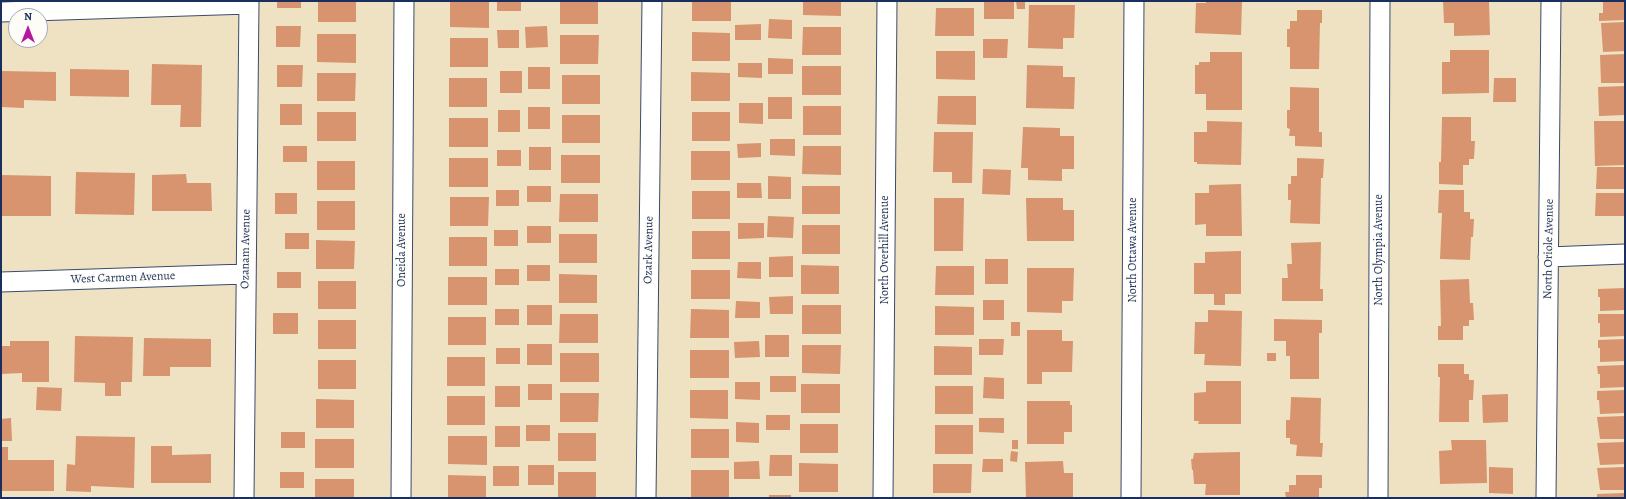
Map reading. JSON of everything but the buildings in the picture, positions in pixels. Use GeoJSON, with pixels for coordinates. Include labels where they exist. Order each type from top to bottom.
{"type":"FeatureCollection","features":[{"type":"Feature","properties":{"kind":"street","name":"Oneida Avenue"},"geometry":{"type":"LineString","coordinates":[[400,498],[404,1]]}},
{"type":"Feature","properties":{"kind":"street","name":"Ozark Avenue"},"geometry":{"type":"LineString","coordinates":[[646,498],[652,1]]}},
{"type":"Feature","properties":{"kind":"street","name":"North Overhill Avenue"},"geometry":{"type":"LineString","coordinates":[[883,498],[887,1]]}},
{"type":"Feature","properties":{"kind":"street","name":"North Ottawa Avenue"},"geometry":{"type":"LineString","coordinates":[[1131,498],[1134,1]]}},
{"type":"Feature","properties":{"kind":"street","name":"North Olympia Avenue"},"geometry":{"type":"LineString","coordinates":[[1378,498],[1380,1]]}},
{"type":"Feature","properties":{"kind":"street","name":"North Oriole Avenue"},"geometry":{"type":"LineString","coordinates":[[1546,498],[1551,1]]}},
{"type":"Feature","properties":{"kind":"street"},"geometry":{"type":"LineString","coordinates":[[1,12],[248,3]]}},
{"type":"Feature","properties":{"kind":"street","name":"Ozanam Avenue"},"geometry":{"type":"LineString","coordinates":[[244,498],[248,3]]}},
{"type":"Feature","properties":{"kind":"street"},"geometry":{"type":"LineString","coordinates":[[1548,256],[1625,254]]}},
{"type":"Feature","properties":{"kind":"street","name":"West Carmen Avenue"},"geometry":{"type":"LineString","coordinates":[[1,282],[245,274]]}}]}
